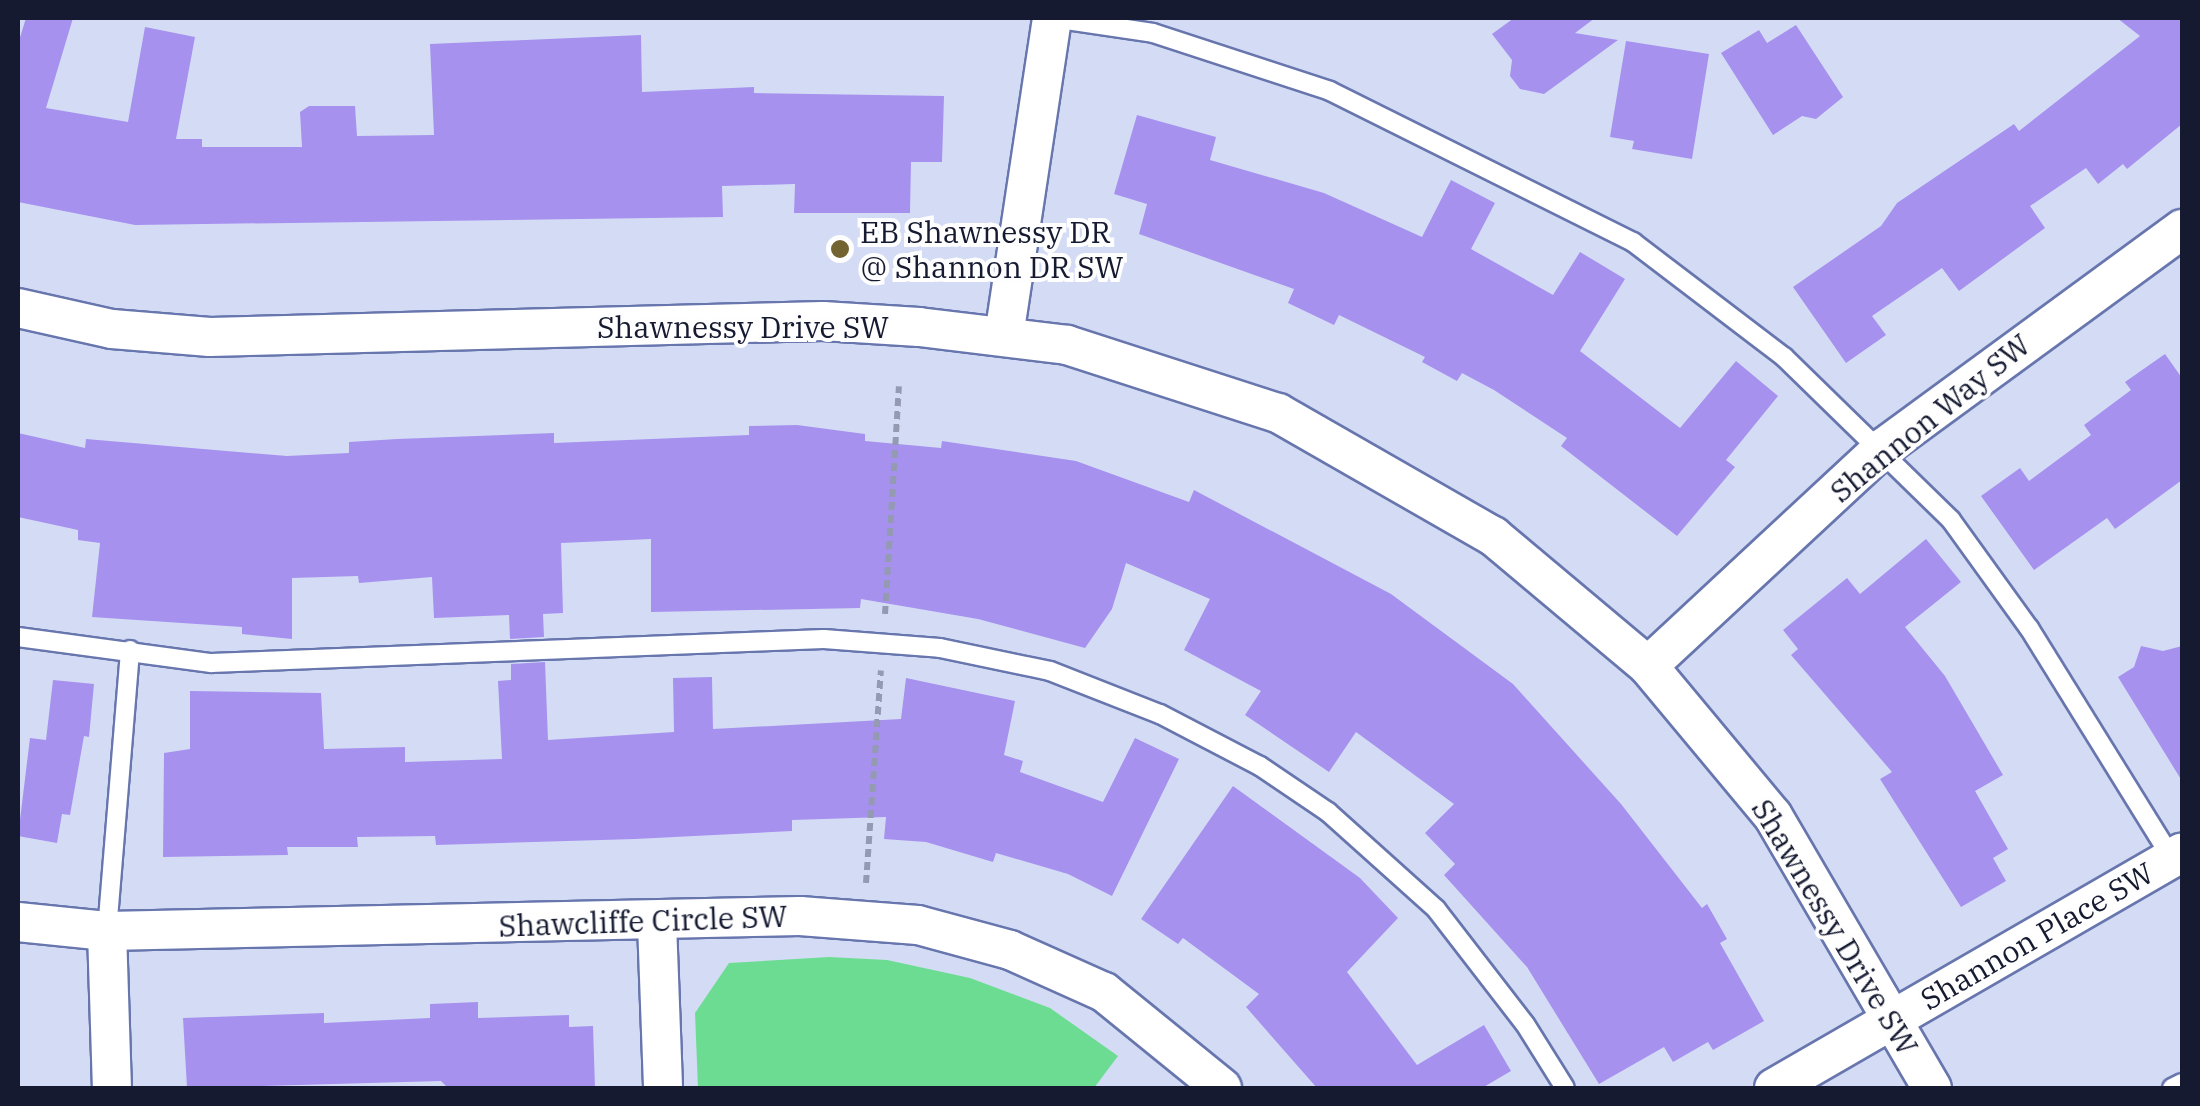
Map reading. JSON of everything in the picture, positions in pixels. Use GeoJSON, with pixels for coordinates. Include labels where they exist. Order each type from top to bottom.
{"type":"FeatureCollection","features":[{"type":"Feature","properties":{"kind":"street"},"geometry":{"type":"LineString","coordinates":[[1004,336],[1053,18]]}},
{"type":"Feature","properties":{"kind":"street","name":"Shannon Way SW"},"geometry":{"type":"LineString","coordinates":[[1648,666],[1883,448],[2182,229]]}},
{"type":"Feature","properties":{"kind":"street","name":"Shawnessy Drive SW"},"geometry":{"type":"LineString","coordinates":[[18,308],[112,329],[210,337],[823,321],[1004,336],[1116,357],[1308,428],[1493,536],[1648,666],[1773,816],[1932,1088]]}},
{"type":"Feature","properties":{"kind":"street","name":"Shannon Place SW"},"geometry":{"type":"LineString","coordinates":[[1774,1088],[2179,861]]}},
{"type":"Feature","properties":{"kind":"street","name":"Shawcliffe Circle SW"},"geometry":{"type":"LineString","coordinates":[[18,922],[108,932],[862,918],[968,935],[1104,992],[1222,1088]]}},
{"type":"Feature","properties":{"kind":"street"},"geometry":{"type":"LineString","coordinates":[[657,923],[663,1088]]}},
{"type":"Feature","properties":{"kind":"street"},"geometry":{"type":"LineString","coordinates":[[108,932],[112,1088]]}},
{"type":"Feature","properties":{"kind":"lane"},"geometry":{"type":"LineString","coordinates":[[1053,18],[1153,33],[1312,85],[1479,160],[1632,242],[1784,357],[1883,448],[1952,520],[2029,628],[2179,861]]}},
{"type":"Feature","properties":{"kind":"lane"},"geometry":{"type":"LineString","coordinates":[[18,638],[130,650],[211,664],[824,640],[940,648],[1050,672],[1160,714],[1260,766],[1328,812],[1436,909],[1525,1024],[1565,1088]]}},
{"type":"Feature","properties":{"kind":"lane"},"geometry":{"type":"LineString","coordinates":[[108,932],[130,650]]}},
{"type":"Feature","properties":{"kind":"lane"},"geometry":{"type":"LineString","coordinates":[[2172,1088],[2182,1082]]}},
{"type":"Feature","properties":{"kind":"green space"},"geometry":{"type":"Polygon","coordinates":[[[829,957],[887,960],[970,978],[1050,1008],[1118,1056],[1094,1088],[698,1088],[695,1013],[729,963],[829,957]]]}},
{"type":"Feature","properties":{"kind":"building"},"geometry":{"type":"Polygon","coordinates":[[[26,18],[73,18],[46,108],[128,122],[145,27],[195,37],[176,139],[202,139],[202,147],[302,147],[300,112],[309,106],[355,106],[357,136],[434,135],[430,44],[641,35],[642,92],[754,87],[754,93],[944,96],[942,162],[911,162],[910,213],[794,213],[795,184],[722,186],[723,217],[135,225],[18,202],[18,44],[26,18]]]}},
{"type":"Feature","properties":{"kind":"building"},"geometry":{"type":"Polygon","coordinates":[[[1514,18],[1595,18],[1575,33],[1618,40],[1544,94],[1520,89],[1510,76],[1512,60],[1492,34],[1514,18]]]}},
{"type":"Feature","properties":{"kind":"building"},"geometry":{"type":"Polygon","coordinates":[[[2117,18],[2182,18],[2182,124],[2127,169],[2123,164],[2098,184],[2086,168],[2030,206],[2045,228],[1959,291],[1942,268],[1872,316],[1886,335],[1846,363],[1793,287],[1881,226],[1897,203],[2014,124],[2019,131],[2140,36],[2117,18]]]}},
{"type":"Feature","properties":{"kind":"building"},"geometry":{"type":"Polygon","coordinates":[[[1796,25],[1843,97],[1816,119],[1802,116],[1773,135],[1721,53],[1759,30],[1767,43],[1796,25]]]}},
{"type":"Feature","properties":{"kind":"building"},"geometry":{"type":"Polygon","coordinates":[[[1626,41],[1709,54],[1692,159],[1632,149],[1634,141],[1610,137],[1626,41]]]}},
{"type":"Feature","properties":{"kind":"building"},"geometry":{"type":"Polygon","coordinates":[[[1137,115],[1216,137],[1210,160],[1324,193],[1422,237],[1451,180],[1495,203],[1471,249],[1553,295],[1580,252],[1625,279],[1580,351],[1680,428],[1736,361],[1778,396],[1726,460],[1735,467],[1677,536],[1561,446],[1567,438],[1494,390],[1462,373],[1457,381],[1422,362],[1425,357],[1339,315],[1334,325],[1288,303],[1294,289],[1139,234],[1147,204],[1114,194],[1137,115]]]}},
{"type":"Feature","properties":{"kind":"building"},"geometry":{"type":"Polygon","coordinates":[[[2165,354],[2182,378],[2182,480],[2115,529],[2107,518],[2034,570],[1981,496],[2020,468],[2029,481],[2091,435],[2084,425],[2131,390],[2125,382],[2165,354]]]}},
{"type":"Feature","properties":{"kind":"building"},"geometry":{"type":"Polygon","coordinates":[[[797,425],[865,434],[865,441],[941,448],[942,441],[1076,461],[1189,502],[1194,490],[1391,594],[1513,684],[1621,804],[1702,908],[1707,904],[1727,939],[1720,943],[1764,1021],[1713,1050],[1708,1042],[1673,1062],[1664,1047],[1599,1084],[1527,967],[1444,875],[1455,864],[1425,833],[1454,804],[1356,732],[1329,772],[1245,715],[1261,691],[1184,650],[1210,599],[1126,563],[1112,609],[1085,648],[978,619],[861,599],[860,608],[651,612],[651,539],[561,543],[563,613],[543,614],[544,637],[510,639],[509,615],[434,618],[432,577],[359,583],[358,576],[292,578],[292,639],[242,634],[242,627],[92,617],[100,543],[78,540],[78,530],[18,517],[18,433],[85,448],[86,439],[287,456],[349,453],[349,442],[397,439],[554,433],[554,443],[749,435],[749,426],[797,425]]]}},
{"type":"Feature","properties":{"kind":"building"},"geometry":{"type":"Polygon","coordinates":[[[1926,539],[1961,582],[1905,627],[1945,676],[2003,775],[1975,791],[2008,849],[1993,858],[2006,881],[1961,907],[1880,779],[1892,772],[1791,655],[1798,649],[1783,630],[1847,578],[1860,594],[1926,539]]]}},
{"type":"Feature","properties":{"kind":"building"},"geometry":{"type":"Polygon","coordinates":[[[2141,646],[2163,651],[2182,646],[2182,781],[2118,677],[2134,667],[2141,646]]]}},
{"type":"Feature","properties":{"kind":"building"},"geometry":{"type":"Polygon","coordinates":[[[545,662],[548,740],[674,732],[673,678],[712,677],[713,729],[901,719],[906,678],[1015,701],[1004,755],[1023,761],[1020,772],[1103,802],[1135,738],[1179,759],[1112,896],[1068,874],[996,853],[993,862],[926,842],[884,839],[886,817],[792,820],[792,831],[635,839],[436,845],[435,836],[357,837],[358,847],[287,847],[288,855],[163,857],[164,753],[190,749],[190,691],[321,693],[324,749],[405,747],[405,762],[502,759],[498,681],[511,680],[511,664],[545,662]]]}},
{"type":"Feature","properties":{"kind":"building"},"geometry":{"type":"Polygon","coordinates":[[[53,680],[94,684],[89,737],[84,736],[70,815],[62,814],[57,843],[18,836],[30,738],[46,740],[53,680]]]}},
{"type":"Feature","properties":{"kind":"building"},"geometry":{"type":"Polygon","coordinates":[[[1233,786],[1360,878],[1398,918],[1347,972],[1417,1065],[1484,1025],[1511,1071],[1482,1088],[1317,1088],[1246,1007],[1259,994],[1183,938],[1178,944],[1141,919],[1233,786]]]}},
{"type":"Feature","properties":{"kind":"building"},"geometry":{"type":"Polygon","coordinates":[[[478,1002],[478,1018],[569,1015],[569,1027],[593,1026],[595,1088],[448,1088],[441,1081],[187,1088],[183,1018],[324,1013],[324,1023],[430,1018],[430,1004],[478,1002]]]}},
{"type":"Feature","properties":{"kind":"place","name":"EB Shawnessy DR @ Shannon DR SW"},"geometry":{"type":"Point","coordinates":[840,249]}}]}
